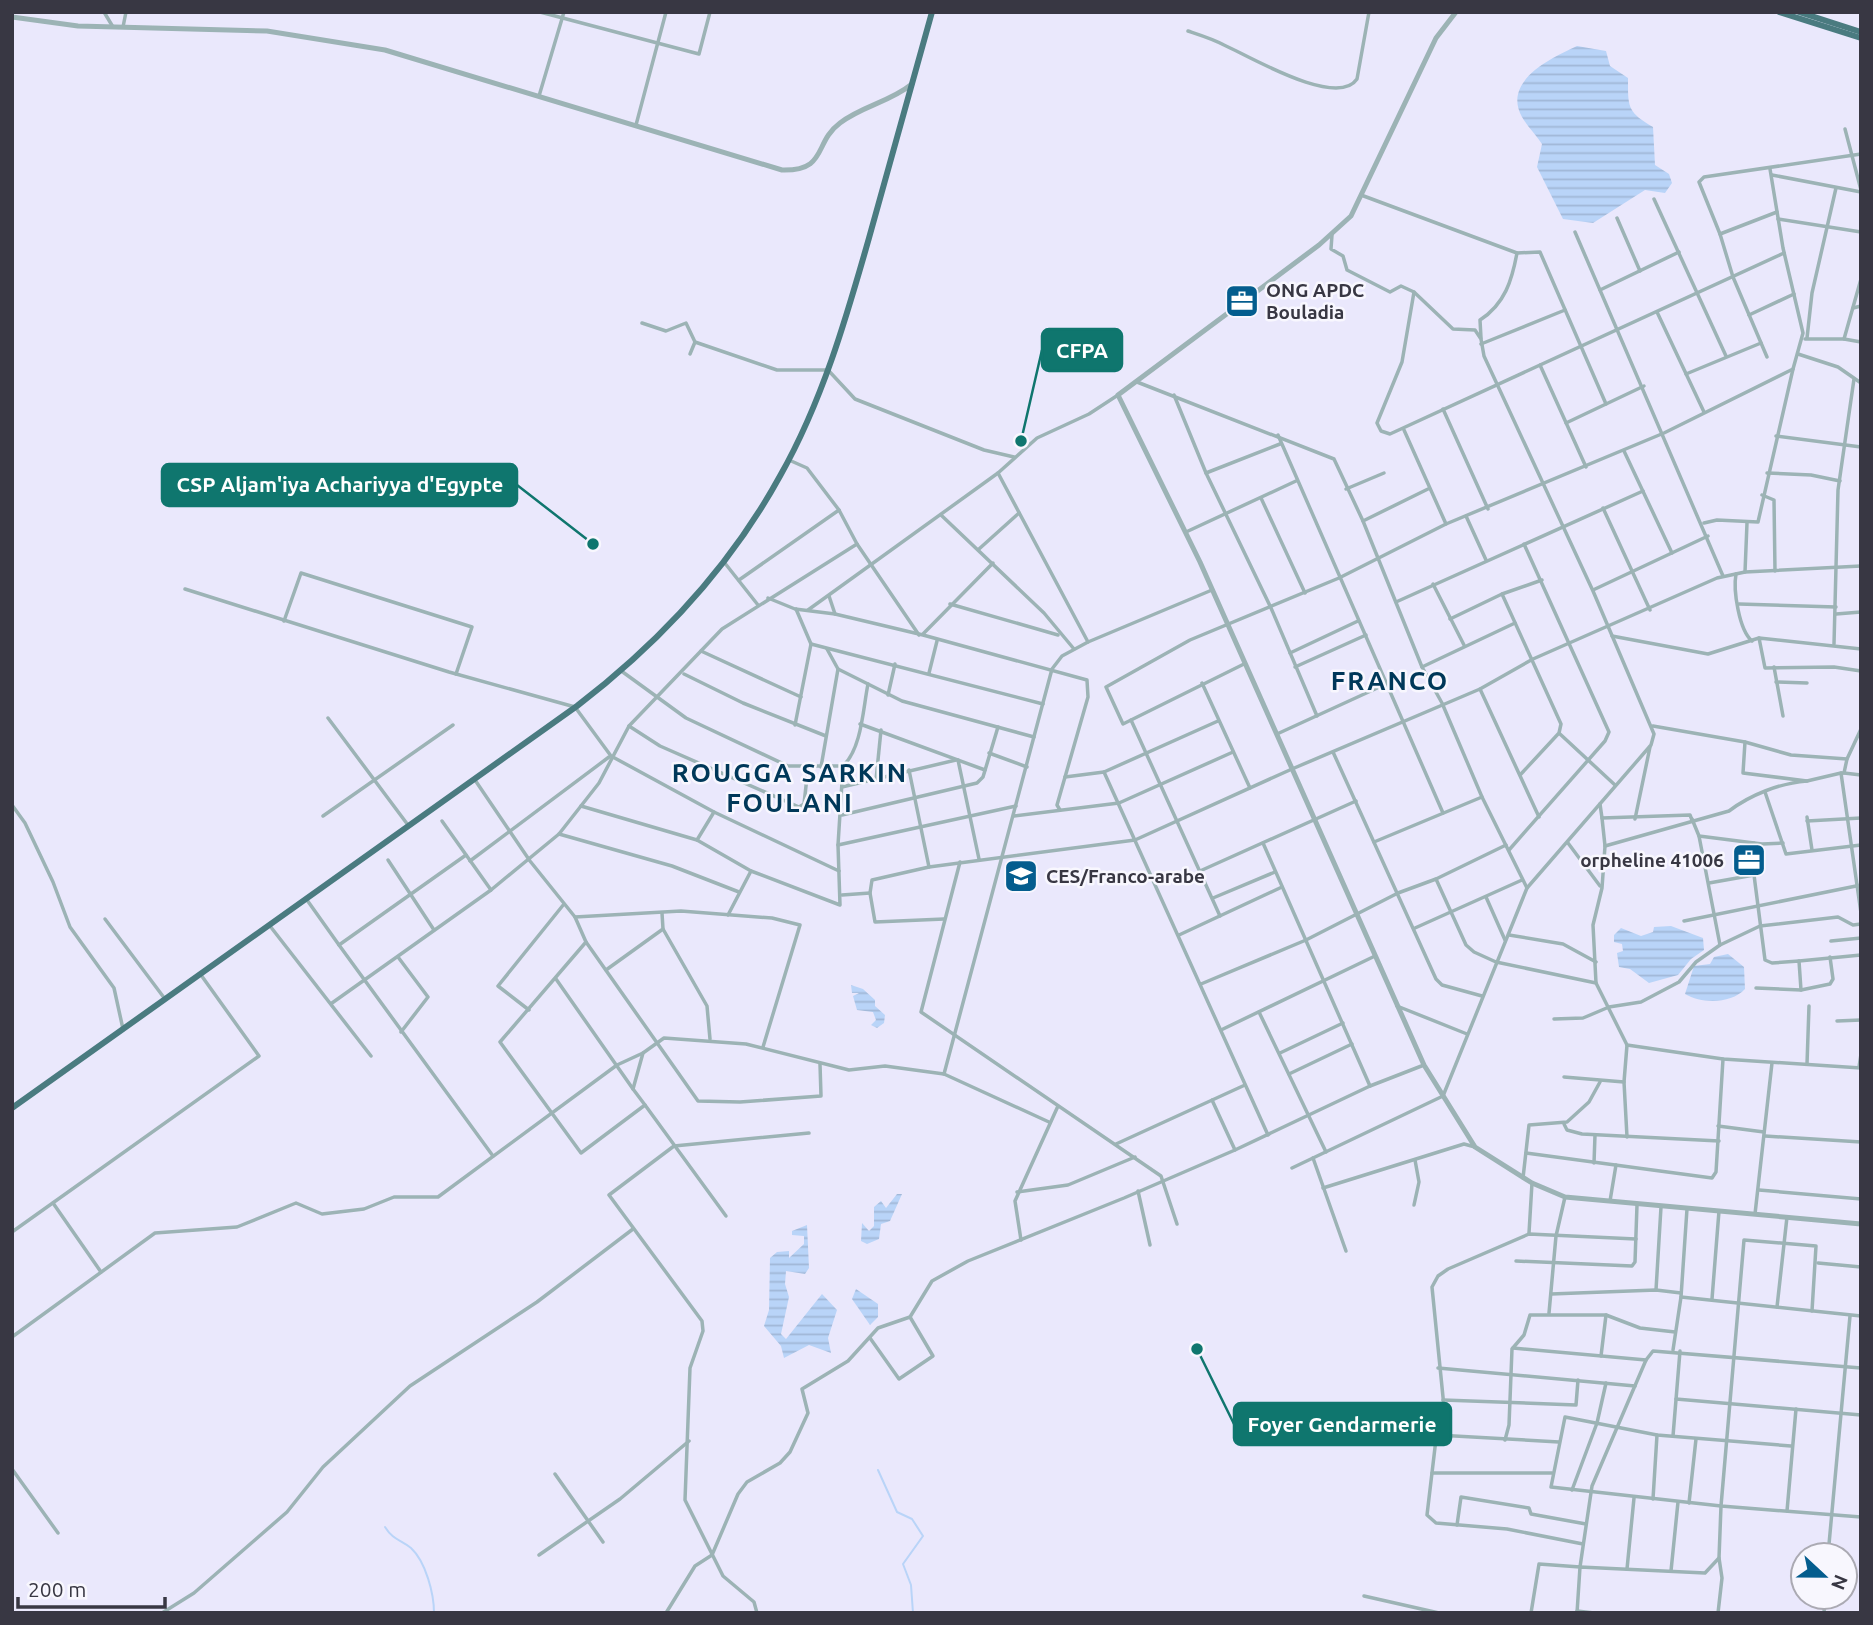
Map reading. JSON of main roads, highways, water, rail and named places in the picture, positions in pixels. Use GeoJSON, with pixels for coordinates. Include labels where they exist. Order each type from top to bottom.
{"type":"FeatureCollection","features":[{"type":"Feature","properties":{"kind":"highway"},"geometry":{"type":"LineString","coordinates":[[12,1108],[575,707],[620,670],[681,613],[724,562],[789,460],[828,370],[932,12]]}},
{"type":"Feature","properties":{"kind":"highway"},"geometry":{"type":"LineString","coordinates":[[1779,12],[1861,38]]}},
{"type":"Feature","properties":{"kind":"highway"},"geometry":{"type":"LineString","coordinates":[[1799,12],[1861,32]]}},
{"type":"Feature","properties":{"kind":"water"},"geometry":{"type":"Polygon","coordinates":[[[1577,46],[1606,51],[1610,66],[1628,78],[1631,108],[1638,117],[1653,127],[1655,165],[1669,174],[1672,183],[1665,193],[1645,190],[1593,223],[1563,219],[1537,167],[1542,144],[1522,117],[1518,104],[1518,92],[1532,72],[1577,46]]]}},
{"type":"Feature","properties":{"kind":"water"},"geometry":{"type":"Polygon","coordinates":[[[1671,926],[1703,938],[1704,950],[1691,959],[1678,975],[1649,983],[1630,969],[1619,967],[1617,953],[1623,951],[1622,944],[1614,942],[1614,935],[1621,928],[1641,936],[1653,932],[1654,927],[1671,926]]]}},
{"type":"Feature","properties":{"kind":"water"},"geometry":{"type":"Polygon","coordinates":[[[1728,954],[1744,967],[1745,989],[1732,998],[1716,1001],[1700,1000],[1685,994],[1694,966],[1710,964],[1714,957],[1728,954]]]}},
{"type":"Feature","properties":{"kind":"water"},"geometry":{"type":"Polygon","coordinates":[[[851,985],[863,989],[875,1000],[875,1006],[885,1015],[884,1023],[877,1028],[871,1025],[876,1020],[873,1012],[857,1010],[853,996],[859,993],[852,993],[851,985]]]}},
{"type":"Feature","properties":{"kind":"water"},"geometry":{"type":"Polygon","coordinates":[[[897,1194],[902,1194],[890,1221],[881,1224],[879,1239],[867,1244],[861,1241],[862,1223],[869,1231],[874,1226],[874,1207],[881,1201],[886,1208],[897,1194]]]}},
{"type":"Feature","properties":{"kind":"water"},"geometry":{"type":"Polygon","coordinates":[[[807,1225],[809,1268],[805,1274],[786,1271],[785,1284],[789,1297],[781,1334],[786,1339],[822,1294],[837,1310],[828,1338],[831,1353],[809,1345],[784,1358],[781,1346],[764,1326],[769,1310],[770,1258],[777,1252],[789,1251],[789,1258],[804,1244],[804,1236],[792,1235],[792,1231],[807,1225]]]}},
{"type":"Feature","properties":{"kind":"water"},"geometry":{"type":"Polygon","coordinates":[[[856,1289],[878,1304],[878,1317],[870,1325],[852,1299],[856,1289]]]}},
{"type":"Feature","properties":{"kind":"waterway"},"geometry":{"type":"LineString","coordinates":[[878,1470],[897,1512],[912,1519],[923,1536],[903,1564],[911,1585],[913,1613]]}},
{"type":"Feature","properties":{"kind":"waterway"},"geometry":{"type":"LineString","coordinates":[[385,1527],[394,1537],[411,1548],[421,1561],[431,1588],[434,1613]]}},
{"type":"Feature","properties":{"kind":"place","name":"ONG APDC Bouladia"},"geometry":{"type":"Point","coordinates":[1242,301]}},
{"type":"Feature","properties":{"kind":"place","name":"CFPA"},"geometry":{"type":"Point","coordinates":[1021,441]}},
{"type":"Feature","properties":{"kind":"place","name":"CSP Aljam'iya Achariyya d'Egypte"},"geometry":{"type":"Point","coordinates":[593,544]}},
{"type":"Feature","properties":{"kind":"place","name":"orpheline 41006"},"geometry":{"type":"Point","coordinates":[1749,860]}},
{"type":"Feature","properties":{"kind":"place","name":"CES/Franco-arabe"},"geometry":{"type":"Point","coordinates":[1021,876]}},
{"type":"Feature","properties":{"kind":"place","name":"Foyer Gendarmerie"},"geometry":{"type":"Point","coordinates":[1197,1349]}},
{"type":"Feature","properties":{"kind":"district","name":"FRANCO"},"geometry":{"type":"Point","coordinates":[1390,681]}},
{"type":"Feature","properties":{"kind":"district","name":"ROUGGA SARKIN FOULANI"},"geometry":{"type":"Point","coordinates":[790,788]}}]}
